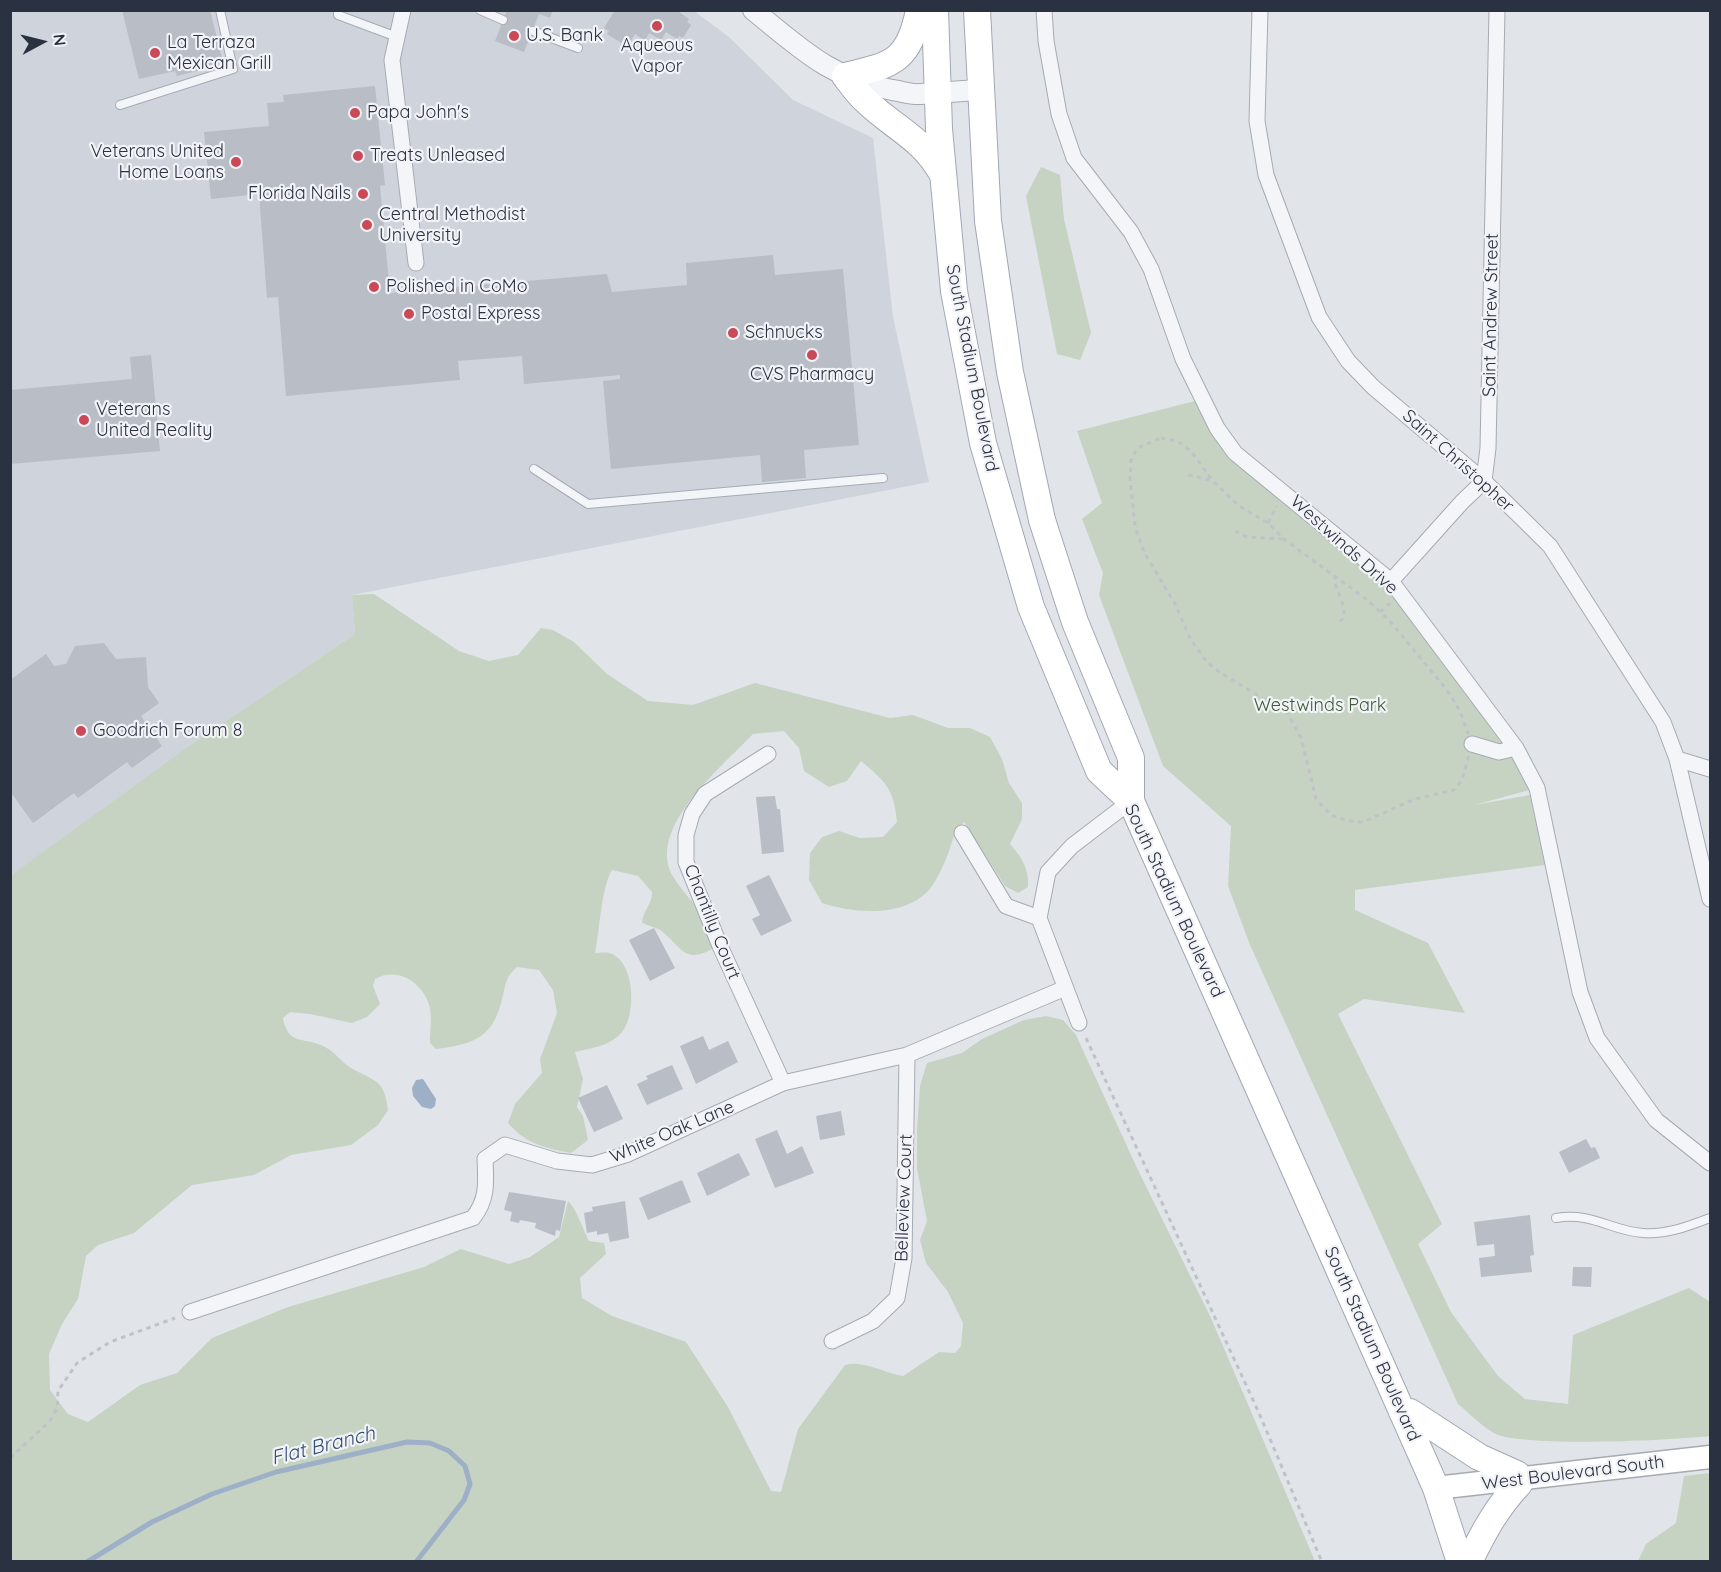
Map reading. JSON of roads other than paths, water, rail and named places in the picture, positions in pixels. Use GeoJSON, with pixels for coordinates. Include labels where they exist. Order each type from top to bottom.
{"type":"FeatureCollection","features":[{"type":"Feature","properties":{"kind":"main road"},"geometry":{"type":"LineString","coordinates":[[919,10],[915,30],[905,50],[888,65],[845,76],[864,100],[911,135],[932,155],[943,176]]}},
{"type":"Feature","properties":{"kind":"main road","name":"South Stadium Boulevard"},"geometry":{"type":"LineString","coordinates":[[935,10],[943,176],[954,291],[983,443],[1028,596],[1099,771],[1131,801],[1436,1488],[1460,1562]]}},
{"type":"Feature","properties":{"kind":"main road"},"geometry":{"type":"LineString","coordinates":[[977,10],[988,221],[998,299],[1025,443],[1042,520],[1075,621],[1131,758],[1131,801]]}},
{"type":"Feature","properties":{"kind":"main road"},"geometry":{"type":"LineString","coordinates":[[1402,1412],[1410,1412],[1479,1457],[1517,1474],[1519,1484],[1504,1500],[1485,1527],[1469,1562]]}},
{"type":"Feature","properties":{"kind":"main road","name":"West Boulevard South"},"geometry":{"type":"LineString","coordinates":[[1436,1488],[1710,1457]]}},
{"type":"Feature","properties":{"kind":"street"},"geometry":{"type":"LineString","coordinates":[[403,10],[392,60],[416,263]]}},
{"type":"Feature","properties":{"kind":"street"},"geometry":{"type":"LineString","coordinates":[[753,10],[801,50],[831,71],[845,76],[877,87],[919,94],[980,90]]}},
{"type":"Feature","properties":{"kind":"street","name":"Westwinds Drive"},"geometry":{"type":"LineString","coordinates":[[1044,10],[1046,41],[1059,114],[1074,158],[1131,232],[1151,269],[1183,359],[1217,428],[1235,453],[1391,582],[1516,748],[1537,788],[1580,992],[1597,1038],[1656,1120],[1710,1163]]}},
{"type":"Feature","properties":{"kind":"street","name":"Saint Christopher"},"geometry":{"type":"LineString","coordinates":[[1260,10],[1257,121],[1266,176],[1319,317],[1348,361],[1373,387],[1484,481],[1550,546],[1663,722],[1677,759],[1710,899]]}},
{"type":"Feature","properties":{"kind":"street","name":"Saint Andrew Street"},"geometry":{"type":"LineString","coordinates":[[1484,481],[1488,448],[1497,10]]}},
{"type":"Feature","properties":{"kind":"street"},"geometry":{"type":"LineString","coordinates":[[1391,582],[1462,502],[1484,481]]}},
{"type":"Feature","properties":{"kind":"street"},"geometry":{"type":"LineString","coordinates":[[1472,744],[1499,752],[1516,748]]}},
{"type":"Feature","properties":{"kind":"street","name":"Chantilly Court"},"geometry":{"type":"LineString","coordinates":[[768,754],[705,794],[693,814],[686,835],[686,862],[720,946],[783,1083]]}},
{"type":"Feature","properties":{"kind":"street"},"geometry":{"type":"LineString","coordinates":[[1677,759],[1710,769]]}},
{"type":"Feature","properties":{"kind":"street"},"geometry":{"type":"LineString","coordinates":[[1079,1023],[1063,989],[1039,918],[1048,872],[1072,846],[1131,801]]}},
{"type":"Feature","properties":{"kind":"street"},"geometry":{"type":"LineString","coordinates":[[962,833],[1006,906],[1039,918]]}},
{"type":"Feature","properties":{"kind":"street","name":"White Oak Lane"},"geometry":{"type":"LineString","coordinates":[[190,1312],[472,1218],[482,1206],[486,1194],[485,1159],[505,1144],[557,1161],[592,1165],[628,1154],[783,1083],[907,1055],[1063,989]]}},
{"type":"Feature","properties":{"kind":"street","name":"Belleview Court"},"geometry":{"type":"LineString","coordinates":[[832,1341],[873,1321],[897,1298],[904,1258],[907,1055]]}},
{"type":"Feature","properties":{"kind":"lane"},"geometry":{"type":"LineString","coordinates":[[120,105],[233,69],[220,10]]}},
{"type":"Feature","properties":{"kind":"lane"},"geometry":{"type":"LineString","coordinates":[[338,10],[338,15],[398,37]]}},
{"type":"Feature","properties":{"kind":"lane"},"geometry":{"type":"LineString","coordinates":[[480,10],[503,20]]}},
{"type":"Feature","properties":{"kind":"lane"},"geometry":{"type":"LineString","coordinates":[[533,31],[578,48]]}},
{"type":"Feature","properties":{"kind":"lane"},"geometry":{"type":"LineString","coordinates":[[534,469],[588,504],[883,478]]}},
{"type":"Feature","properties":{"kind":"lane"},"geometry":{"type":"LineString","coordinates":[[1556,1218],[1591,1218],[1642,1234],[1676,1230],[1710,1218]]}},
{"type":"Feature","properties":{"kind":"water"},"geometry":{"type":"Polygon","coordinates":[[[423,1079],[436,1099],[435,1106],[431,1109],[422,1107],[413,1096],[412,1088],[416,1080],[423,1079]]]}},
{"type":"Feature","properties":{"kind":"waterway","name":"Flat Branch"},"geometry":{"type":"LineString","coordinates":[[87,1562],[152,1522],[212,1494],[276,1472],[407,1442],[430,1443],[449,1451],[465,1466],[470,1484],[464,1500],[416,1562]]}},
{"type":"Feature","properties":{"kind":"place","name":"Aqueous Vapor"},"geometry":{"type":"Point","coordinates":[657,26]}},
{"type":"Feature","properties":{"kind":"place","name":"U.S. Bank"},"geometry":{"type":"Point","coordinates":[514,36]}},
{"type":"Feature","properties":{"kind":"place","name":"La Terraza Mexican Grill"},"geometry":{"type":"Point","coordinates":[155,53]}},
{"type":"Feature","properties":{"kind":"place","name":"Papa John's"},"geometry":{"type":"Point","coordinates":[355,113]}},
{"type":"Feature","properties":{"kind":"place","name":"Treats Unleased"},"geometry":{"type":"Point","coordinates":[358,156]}},
{"type":"Feature","properties":{"kind":"place","name":"Veterans United Home Loans"},"geometry":{"type":"Point","coordinates":[236,162]}},
{"type":"Feature","properties":{"kind":"place","name":"Florida Nails"},"geometry":{"type":"Point","coordinates":[363,194]}},
{"type":"Feature","properties":{"kind":"place","name":"Central Methodist University"},"geometry":{"type":"Point","coordinates":[367,225]}},
{"type":"Feature","properties":{"kind":"place","name":"Polished in CoMo"},"geometry":{"type":"Point","coordinates":[374,287]}},
{"type":"Feature","properties":{"kind":"place","name":"Postal Express"},"geometry":{"type":"Point","coordinates":[409,314]}},
{"type":"Feature","properties":{"kind":"place","name":"Schnucks"},"geometry":{"type":"Point","coordinates":[733,333]}},
{"type":"Feature","properties":{"kind":"place","name":"CVS Pharmacy"},"geometry":{"type":"Point","coordinates":[812,355]}},
{"type":"Feature","properties":{"kind":"place","name":"Veterans United Reality"},"geometry":{"type":"Point","coordinates":[84,420]}},
{"type":"Feature","properties":{"kind":"place","name":"Goodrich Forum 8"},"geometry":{"type":"Point","coordinates":[81,731]}},
{"type":"Feature","properties":{"kind":"park label","name":"Westwinds Park"},"geometry":{"type":"Point","coordinates":[1320,706]}}]}
